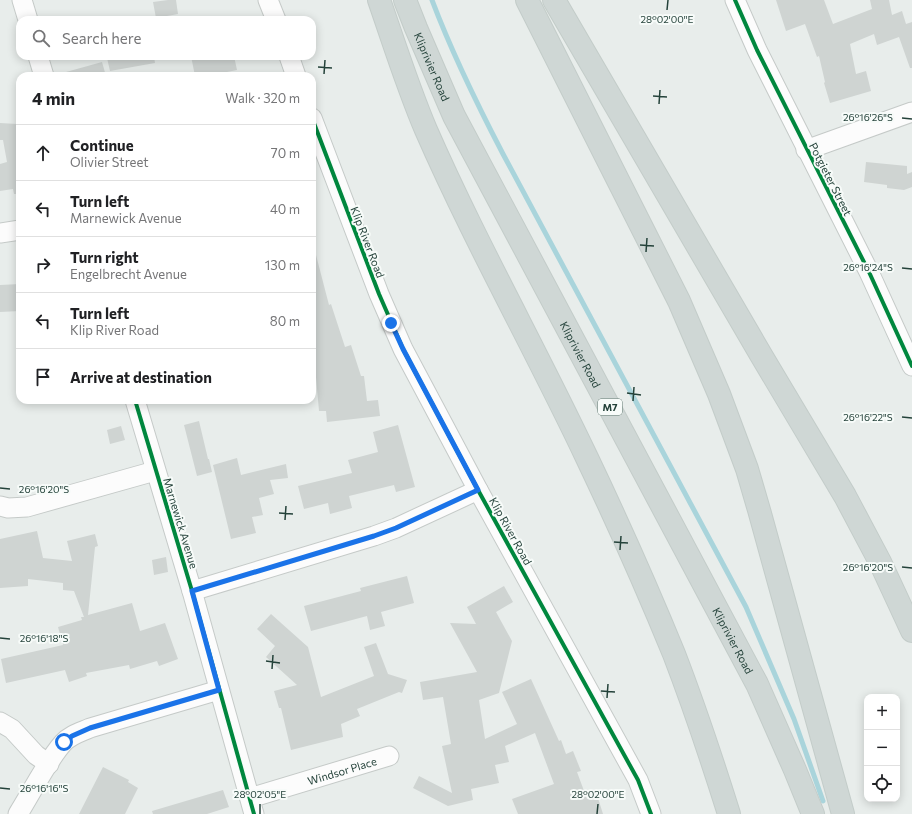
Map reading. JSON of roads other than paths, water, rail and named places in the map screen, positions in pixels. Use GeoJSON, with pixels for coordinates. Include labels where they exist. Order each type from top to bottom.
{"type":"FeatureCollection","features":[{"type":"Feature","properties":{"kind":"main road"},"geometry":{"type":"LineString","coordinates":[[379,0],[405,75],[426,129],[454,189],[580,442],[635,561],[674,655],[729,814]]}},
{"type":"Feature","properties":{"kind":"main road","name":"Kliprivier Road"},"geometry":{"type":"LineString","coordinates":[[406,0],[416,28],[454,116],[757,684],[813,814]]}},
{"type":"Feature","properties":{"kind":"main road"},"geometry":{"type":"LineString","coordinates":[[527,0],[679,301],[719,394],[760,510],[843,814]]}},
{"type":"Feature","properties":{"kind":"main road"},"geometry":{"type":"LineString","coordinates":[[554,0],[845,496],[880,562],[912,631]]}},
{"type":"Feature","properties":{"kind":"street"},"geometry":{"type":"LineString","coordinates":[[22,0],[27,16]]}},
{"type":"Feature","properties":{"kind":"street"},"geometry":{"type":"LineString","coordinates":[[268,0],[274,16]]}},
{"type":"Feature","properties":{"kind":"street","name":"Potgieter Street"},"geometry":{"type":"LineString","coordinates":[[735,0],[757,50],[806,150],[869,272],[912,366]]}},
{"type":"Feature","properties":{"kind":"street"},"geometry":{"type":"LineString","coordinates":[[39,60],[43,72]]}},
{"type":"Feature","properties":{"kind":"street"},"geometry":{"type":"LineString","coordinates":[[290,60],[295,72]]}},
{"type":"Feature","properties":{"kind":"street"},"geometry":{"type":"LineString","coordinates":[[806,150],[912,112]]}},
{"type":"Feature","properties":{"kind":"street","name":"Klip River Road"},"geometry":{"type":"LineString","coordinates":[[316,129],[391,323],[403,349],[478,490],[638,780],[651,814]]}},
{"type":"Feature","properties":{"kind":"street"},"geometry":{"type":"LineString","coordinates":[[0,234],[16,231]]}},
{"type":"Feature","properties":{"kind":"street","name":"Marnewick Avenue"},"geometry":{"type":"LineString","coordinates":[[136,404],[192,591],[252,806]]}},
{"type":"Feature","properties":{"kind":"street"},"geometry":{"type":"LineString","coordinates":[[0,506],[8,508],[27,508],[155,471]]}},
{"type":"Feature","properties":{"kind":"street"},"geometry":{"type":"LineString","coordinates":[[192,591],[374,536],[396,528],[478,490]]}},
{"type":"Feature","properties":{"kind":"street"},"geometry":{"type":"LineString","coordinates":[[18,814],[64,742],[72,736],[80,732],[219,690]]}},
{"type":"Feature","properties":{"kind":"street"},"geometry":{"type":"LineString","coordinates":[[0,722],[12,729],[36,755],[49,764]]}},
{"type":"Feature","properties":{"kind":"street","name":"Windsor Place"},"geometry":{"type":"LineString","coordinates":[[252,806],[389,756]]}},
{"type":"Feature","properties":{"kind":"waterway"},"geometry":{"type":"LineString","coordinates":[[432,0],[465,78],[503,154],[746,607],[794,719],[823,801]]}}]}
